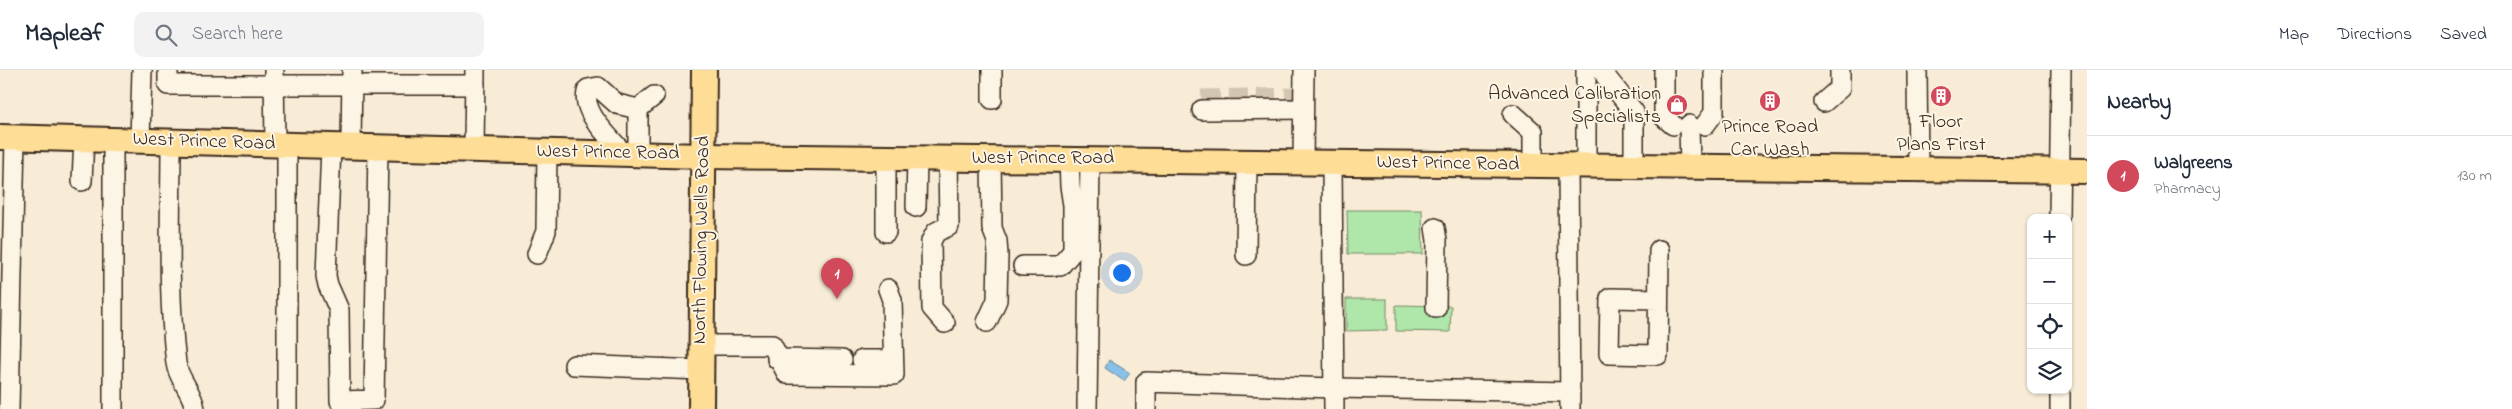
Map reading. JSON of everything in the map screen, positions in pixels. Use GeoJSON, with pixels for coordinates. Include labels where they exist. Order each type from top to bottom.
{"type":"FeatureCollection","features":[{"type":"Feature","properties":{"kind":"main road","name":"North Flowing Wells Road"},"geometry":{"type":"LineString","coordinates":[[701,409],[704,70]]}},
{"type":"Feature","properties":{"kind":"main road","name":"West Prince Road"},"geometry":{"type":"LineString","coordinates":[[7,138],[702,156],[2087,171]]}},
{"type":"Feature","properties":{"kind":"street"},"geometry":{"type":"LineString","coordinates":[[140,140],[142,70]]}},
{"type":"Feature","properties":{"kind":"street"},"geometry":{"type":"LineString","coordinates":[[168,70],[168,84],[274,77],[475,77],[474,149]]}},
{"type":"Feature","properties":{"kind":"street"},"geometry":{"type":"LineString","coordinates":[[992,70],[992,99]]}},
{"type":"Feature","properties":{"kind":"street"},"geometry":{"type":"LineString","coordinates":[[1303,163],[1304,70]]}},
{"type":"Feature","properties":{"kind":"street"},"geometry":{"type":"LineString","coordinates":[[1146,409],[1146,382],[1334,388],[1570,400],[1577,166],[1586,70]]}},
{"type":"Feature","properties":{"kind":"street"},"geometry":{"type":"LineString","coordinates":[[1604,70],[1606,77],[1634,112],[1634,166]]}},
{"type":"Feature","properties":{"kind":"street"},"geometry":{"type":"LineString","coordinates":[[1664,70],[1664,117],[1689,124],[1714,113],[1714,70]]}},
{"type":"Feature","properties":{"kind":"street"},"geometry":{"type":"LineString","coordinates":[[1824,102],[1840,88],[1840,70]]}},
{"type":"Feature","properties":{"kind":"street"},"geometry":{"type":"LineString","coordinates":[[1917,70],[1918,169]]}},
{"type":"Feature","properties":{"kind":"street"},"geometry":{"type":"LineString","coordinates":[[2059,214],[2062,70]]}},
{"type":"Feature","properties":{"kind":"street"},"geometry":{"type":"LineString","coordinates":[[274,77],[281,145],[287,409]]}},
{"type":"Feature","properties":{"kind":"street"},"geometry":{"type":"LineString","coordinates":[[352,77],[341,146],[326,276],[328,286],[339,310],[340,400],[374,400],[378,147]]}},
{"type":"Feature","properties":{"kind":"street"},"geometry":{"type":"LineString","coordinates":[[631,153],[588,109],[585,97],[588,89],[598,87],[617,104],[638,109]]}},
{"type":"Feature","properties":{"kind":"street"},"geometry":{"type":"LineString","coordinates":[[631,153],[638,109],[654,96]]}},
{"type":"Feature","properties":{"kind":"street"},"geometry":{"type":"LineString","coordinates":[[1202,110],[1303,109]]}},
{"type":"Feature","properties":{"kind":"street"},"geometry":{"type":"LineString","coordinates":[[1513,114],[1533,132],[1533,165]]}},
{"type":"Feature","properties":{"kind":"street"},"geometry":{"type":"LineString","coordinates":[[1689,124],[1690,167]]}},
{"type":"Feature","properties":{"kind":"street"},"geometry":{"type":"LineString","coordinates":[[7,138],[5,373],[9,409]]}},
{"type":"Feature","properties":{"kind":"street"},"geometry":{"type":"LineString","coordinates":[[82,181],[84,139]]}},
{"type":"Feature","properties":{"kind":"street"},"geometry":{"type":"LineString","coordinates":[[113,409],[114,140]]}},
{"type":"Feature","properties":{"kind":"street"},"geometry":{"type":"LineString","coordinates":[[171,141],[171,309],[177,367],[194,402],[195,409]]}},
{"type":"Feature","properties":{"kind":"street"},"geometry":{"type":"LineString","coordinates":[[537,254],[546,231],[547,151]]}},
{"type":"Feature","properties":{"kind":"street"},"geometry":{"type":"LineString","coordinates":[[886,157],[886,232]]}},
{"type":"Feature","properties":{"kind":"street"},"geometry":{"type":"LineString","coordinates":[[916,207],[917,157]]}},
{"type":"Feature","properties":{"kind":"street"},"geometry":{"type":"LineString","coordinates":[[945,323],[932,308],[931,241],[936,232],[948,226],[948,158]]}},
{"type":"Feature","properties":{"kind":"street"},"geometry":{"type":"LineString","coordinates":[[987,322],[997,300],[998,255],[997,241],[992,228],[991,158]]}},
{"type":"Feature","properties":{"kind":"street"},"geometry":{"type":"LineString","coordinates":[[1023,266],[1060,266],[1073,251],[1073,205],[1070,186],[1080,159]]}},
{"type":"Feature","properties":{"kind":"street"},"geometry":{"type":"LineString","coordinates":[[1080,159],[1087,409]]}},
{"type":"Feature","properties":{"kind":"street"},"geometry":{"type":"LineString","coordinates":[[1246,256],[1247,161]]}},
{"type":"Feature","properties":{"kind":"street"},"geometry":{"type":"LineString","coordinates":[[1332,163],[1334,409]]}},
{"type":"Feature","properties":{"kind":"street"},"geometry":{"type":"LineString","coordinates":[[1435,228],[1437,240],[1436,308]]}},
{"type":"Feature","properties":{"kind":"street"},"geometry":{"type":"LineString","coordinates":[[1658,299],[1659,250]]}},
{"type":"Feature","properties":{"kind":"street"},"geometry":{"type":"LineString","coordinates":[[775,352],[787,374],[894,375],[892,300],[888,289]]}},
{"type":"Feature","properties":{"kind":"street"},"geometry":{"type":"LineString","coordinates":[[701,346],[842,360]]}},
{"type":"Feature","properties":{"kind":"street"},"geometry":{"type":"LineString","coordinates":[[862,360],[893,360]]}},
{"type":"Feature","properties":{"kind":"street"},"geometry":{"type":"LineString","coordinates":[[574,366],[700,370]]}},
{"type":"Feature","properties":{"kind":"street"},"geometry":{"type":"LineString","coordinates":[[2060,394],[2060,409]]}},
{"type":"Feature","properties":{"kind":"green space"},"geometry":{"type":"Polygon","coordinates":[[[1347,210],[1422,210],[1423,254],[1348,254],[1347,210]]]}},
{"type":"Feature","properties":{"kind":"green space"},"geometry":{"type":"Polygon","coordinates":[[[1346,299],[1387,299],[1387,330],[1346,331],[1346,299]]]}},
{"type":"Feature","properties":{"kind":"green space"},"geometry":{"type":"Polygon","coordinates":[[[1396,305],[1451,306],[1450,332],[1396,331],[1396,305]]]}},
{"type":"Feature","properties":{"kind":"water"},"geometry":{"type":"Polygon","coordinates":[[[1109,360],[1130,373],[1124,381],[1105,368],[1109,360]]]}},
{"type":"Feature","properties":{"kind":"tunnel"},"geometry":{"type":"LineString","coordinates":[[1201,99],[1304,97]]}},
{"type":"Feature","properties":{"kind":"place","name":"Floor Plans First"},"geometry":{"type":"Point","coordinates":[1941,96]}},
{"type":"Feature","properties":{"kind":"place","name":"Prince Road Car Wash"},"geometry":{"type":"Point","coordinates":[1770,101]}},
{"type":"Feature","properties":{"kind":"place","name":"Advanced Calibration Specialists"},"geometry":{"type":"Point","coordinates":[1677,105]}},
{"type":"Feature","properties":{"kind":"place","name":"Walgreens"},"geometry":{"type":"Point","coordinates":[837,299]}}]}
